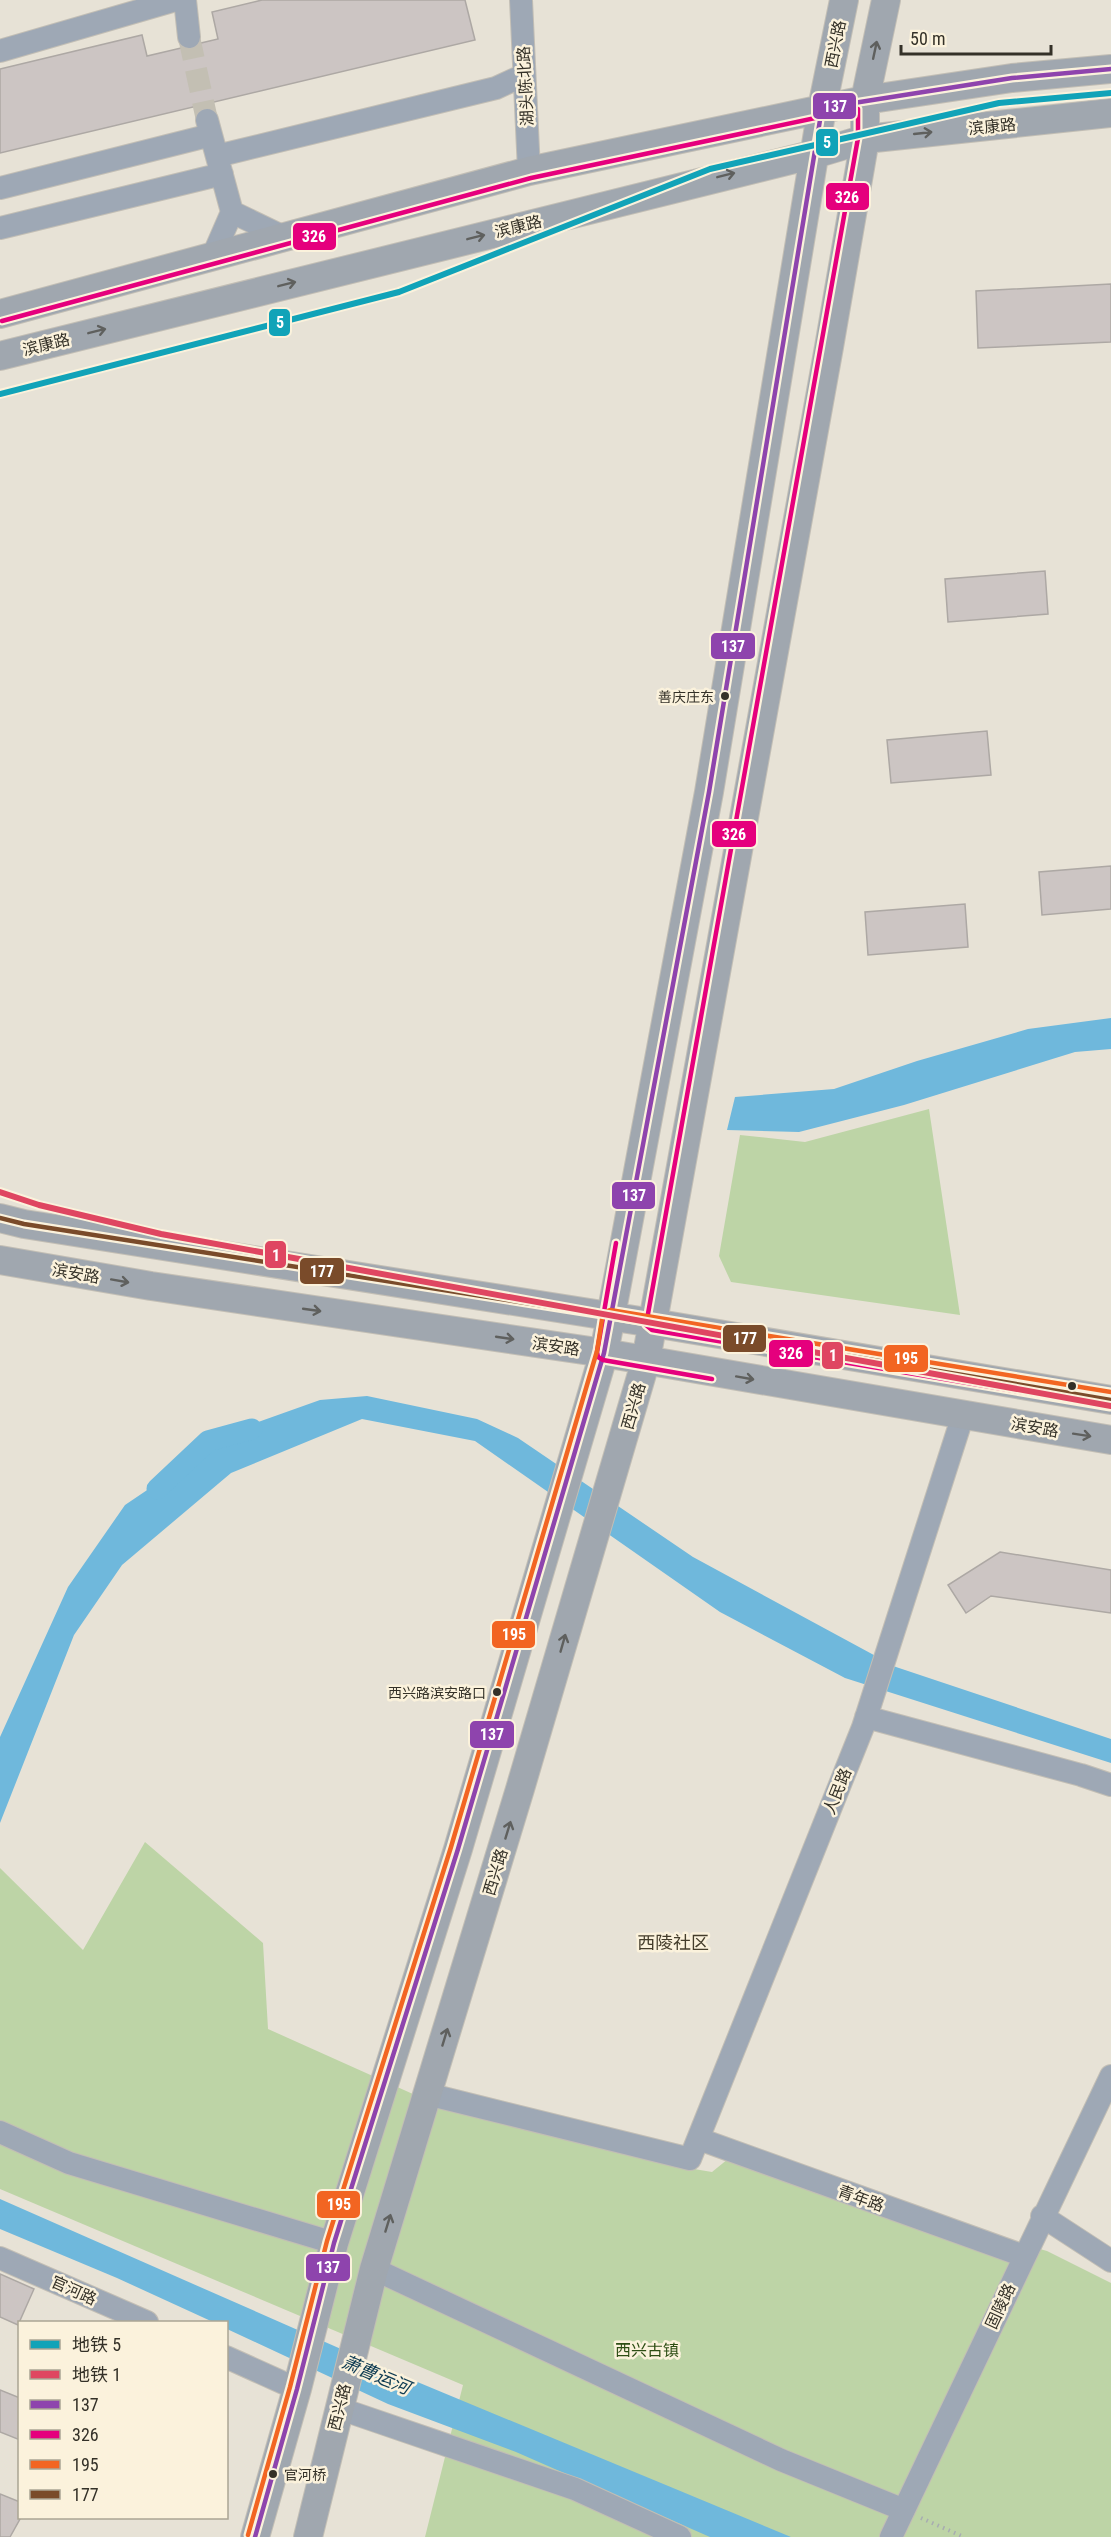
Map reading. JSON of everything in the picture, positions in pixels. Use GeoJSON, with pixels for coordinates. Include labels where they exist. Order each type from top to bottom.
{"type":"FeatureCollection","features":[{"type":"Feature","properties":{"kind":"main road","name":"西兴路"},"geometry":{"type":"LineString","coordinates":[[255,2537],[298,2384],[334,2242],[458,1850],[604,1353],[709,792],[822,108],[844,0]]}},
{"type":"Feature","properties":{"kind":"main road","name":"西兴路"},"geometry":{"type":"LineString","coordinates":[[308,2537],[374,2269],[520,1789],[646,1360],[865,139],[865,100],[886,0]]}},
{"type":"Feature","properties":{"kind":"main road"},"geometry":{"type":"LineString","coordinates":[[0,314],[529,171],[865,100],[1012,78],[1111,69]]}},
{"type":"Feature","properties":{"kind":"main road","name":"滨康路"},"geometry":{"type":"LineString","coordinates":[[0,356],[865,139],[1111,113]]}},
{"type":"Feature","properties":{"kind":"main road"},"geometry":{"type":"LineString","coordinates":[[0,1218],[24,1224],[653,1323],[1111,1400]]}},
{"type":"Feature","properties":{"kind":"main road","name":"滨安路"},"geometry":{"type":"LineString","coordinates":[[0,1260],[163,1288],[604,1353],[1111,1440]]}},
{"type":"Feature","properties":{"kind":"street"},"geometry":{"type":"LineString","coordinates":[[0,51],[177,0]]}},
{"type":"Feature","properties":{"kind":"street"},"geometry":{"type":"LineString","coordinates":[[185,0],[189,37]]}},
{"type":"Feature","properties":{"kind":"street","name":"湖头陈北路"},"geometry":{"type":"LineString","coordinates":[[521,0],[529,171]]}},
{"type":"Feature","properties":{"kind":"street"},"geometry":{"type":"LineString","coordinates":[[0,188],[496,87],[524,75]]}},
{"type":"Feature","properties":{"kind":"street"},"geometry":{"type":"LineString","coordinates":[[212,258],[232,212],[214,146]]}},
{"type":"Feature","properties":{"kind":"street"},"geometry":{"type":"LineString","coordinates":[[0,228],[214,146]]}},
{"type":"Feature","properties":{"kind":"street"},"geometry":{"type":"LineString","coordinates":[[232,212],[286,238]]}},
{"type":"Feature","properties":{"kind":"street","name":"人民路"},"geometry":{"type":"LineString","coordinates":[[695,2149],[866,1717],[963,1415]]}},
{"type":"Feature","properties":{"kind":"street"},"geometry":{"type":"LineString","coordinates":[[866,1717],[1081,1774],[1111,1785]]}},
{"type":"Feature","properties":{"kind":"street","name":"固陵路"},"geometry":{"type":"LineString","coordinates":[[891,2537],[1042,2216],[1111,2076]]}},
{"type":"Feature","properties":{"kind":"street","name":"青年路"},"geometry":{"type":"LineString","coordinates":[[427,2094],[695,2149],[1024,2256]]}},
{"type":"Feature","properties":{"kind":"street"},"geometry":{"type":"LineString","coordinates":[[0,2132],[69,2163],[334,2242]]}},
{"type":"Feature","properties":{"kind":"street"},"geometry":{"type":"LineString","coordinates":[[1042,2216],[1111,2260]]}},
{"type":"Feature","properties":{"kind":"street","name":"官河路"},"geometry":{"type":"LineString","coordinates":[[0,2258],[145,2321]]}},
{"type":"Feature","properties":{"kind":"street"},"geometry":{"type":"LineString","coordinates":[[374,2269],[781,2460],[904,2510]]}},
{"type":"Feature","properties":{"kind":"street"},"geometry":{"type":"LineString","coordinates":[[228,2358],[298,2384]]}},
{"type":"Feature","properties":{"kind":"street"},"geometry":{"type":"LineString","coordinates":[[340,2402],[575,2490],[680,2537]]}},
{"type":"Feature","properties":{"kind":"path"},"geometry":{"type":"LineString","coordinates":[[904,2510],[964,2537]]}},
{"type":"Feature","properties":{"kind":"green space"},"geometry":{"type":"Polygon","coordinates":[[[929,1109],[960,1315],[731,1282],[719,1256],[740,1135],[805,1142],[929,1109]]]}},
{"type":"Feature","properties":{"kind":"green space","name":"西兴古镇"},"geometry":{"type":"Polygon","coordinates":[[[145,1842],[263,1943],[268,2029],[453,2112],[694,2169],[712,2172],[728,2159],[837,2193],[1047,2251],[1111,2283],[1111,2537],[425,2537],[463,2385],[0,2189],[0,1868],[83,1950],[145,1842]]]}},
{"type":"Feature","properties":{"kind":"water"},"geometry":{"type":"Polygon","coordinates":[[[1111,1018],[1111,1049],[1075,1052],[904,1105],[799,1132],[727,1130],[735,1097],[834,1089],[917,1061],[1028,1029],[1111,1018]]]}},
{"type":"Feature","properties":{"kind":"water"},"geometry":{"type":"Polygon","coordinates":[[[367,1396],[477,1419],[518,1438],[693,1557],[896,1667],[1111,1739],[1111,1763],[845,1678],[720,1612],[475,1441],[362,1419],[231,1473],[122,1565],[74,1635],[0,1823],[0,1737],[68,1587],[125,1505],[236,1430],[320,1400],[367,1396]]]}},
{"type":"Feature","properties":{"kind":"water","name":"萧曹运河"},"geometry":{"type":"Polygon","coordinates":[[[0,2199],[391,2371],[791,2537],[710,2537],[516,2452],[388,2404],[228,2329],[228,2321],[211,2321],[117,2278],[0,2229],[0,2199]]]}},
{"type":"Feature","properties":{"kind":"building"},"geometry":{"type":"Polygon","coordinates":[[[262,0],[465,0],[475,40],[0,153],[0,69],[142,35],[147,56],[181,48],[191,50],[201,43],[218,39],[212,12],[262,0]]]}},
{"type":"Feature","properties":{"kind":"building"},"geometry":{"type":"Polygon","coordinates":[[[1111,284],[1111,342],[978,348],[976,291],[1111,284]]]}},
{"type":"Feature","properties":{"kind":"building"},"geometry":{"type":"Polygon","coordinates":[[[1045,571],[1048,614],[948,622],[945,579],[1045,571]]]}},
{"type":"Feature","properties":{"kind":"building"},"geometry":{"type":"Polygon","coordinates":[[[987,731],[991,775],[891,783],[887,740],[987,731]]]}},
{"type":"Feature","properties":{"kind":"building"},"geometry":{"type":"Polygon","coordinates":[[[1111,866],[1111,909],[1042,915],[1039,872],[1111,866]]]}},
{"type":"Feature","properties":{"kind":"building"},"geometry":{"type":"Polygon","coordinates":[[[965,904],[968,947],[868,955],[865,912],[965,904]]]}},
{"type":"Feature","properties":{"kind":"building"},"geometry":{"type":"Polygon","coordinates":[[[1000,1552],[1111,1570],[1111,1613],[991,1596],[966,1613],[948,1585],[1000,1552]]]}},
{"type":"Feature","properties":{"kind":"building"},"geometry":{"type":"Polygon","coordinates":[[[0,2274],[34,2289],[18,2325],[0,2317],[0,2274]]]}},
{"type":"Feature","properties":{"kind":"building"},"geometry":{"type":"Polygon","coordinates":[[[0,2390],[18,2397],[18,2439],[0,2432],[0,2390]]]}},
{"type":"Feature","properties":{"kind":"building"},"geometry":{"type":"Polygon","coordinates":[[[0,2494],[18,2501],[18,2519],[20,2519],[10,2537],[0,2537],[0,2494]]]}},
{"type":"Feature","properties":{"kind":"waterway"},"geometry":{"type":"LineString","coordinates":[[157,1489],[208,1441],[252,1429]]}},
{"type":"Feature","properties":{"kind":"tunnel"},"geometry":{"type":"LineString","coordinates":[[189,37],[207,120]]}},
{"type":"Feature","properties":{"kind":"metro line","name":"5"},"geometry":{"type":"LineString","coordinates":[[0,394],[399,292],[710,169],[999,103],[1111,93]]}},
{"type":"Feature","properties":{"kind":"metro line","name":"1"},"geometry":{"type":"LineString","coordinates":[[0,1192],[39,1205],[161,1234],[1111,1406]]}},
{"type":"Feature","properties":{"kind":"transit line","name":"137"},"geometry":{"type":"LineString","coordinates":[[255,2537],[297,2389],[334,2243],[458,1849],[604,1353],[709,792],[822,108],[1012,78],[1111,69]]}},
{"type":"Feature","properties":{"kind":"transit line","name":"326"},"geometry":{"type":"LineString","coordinates":[[2,321],[531,178],[858,109],[858,138],[646,1325],[652,1330],[1110,1407]]}},
{"type":"Feature","properties":{"kind":"transit line","name":"177"},"geometry":{"type":"LineString","coordinates":[[0,1218],[24,1224],[653,1323],[1111,1400]]}},
{"type":"Feature","properties":{"kind":"transit line","name":"326"},"geometry":{"type":"LineString","coordinates":[[616,1243],[598,1357],[603,1360],[712,1379]]}},
{"type":"Feature","properties":{"kind":"transit line","name":"195"},"geometry":{"type":"LineString","coordinates":[[248,2535],[290,2387],[327,2241],[451,1847],[597,1351],[603,1313],[610,1310],[1111,1392]]}},
{"type":"Feature","properties":{"kind":"place","name":"善庆庄东"},"geometry":{"type":"Point","coordinates":[725,696]}},
{"type":"Feature","properties":{"kind":"place","name":"西兴路滨安路口"},"geometry":{"type":"Point","coordinates":[497,1692]}},
{"type":"Feature","properties":{"kind":"place","name":"官河桥"},"geometry":{"type":"Point","coordinates":[273,2474]}},
{"type":"Feature","properties":{"kind":"district","name":"西陵社区"},"geometry":{"type":"Point","coordinates":[673,1943]}}]}
